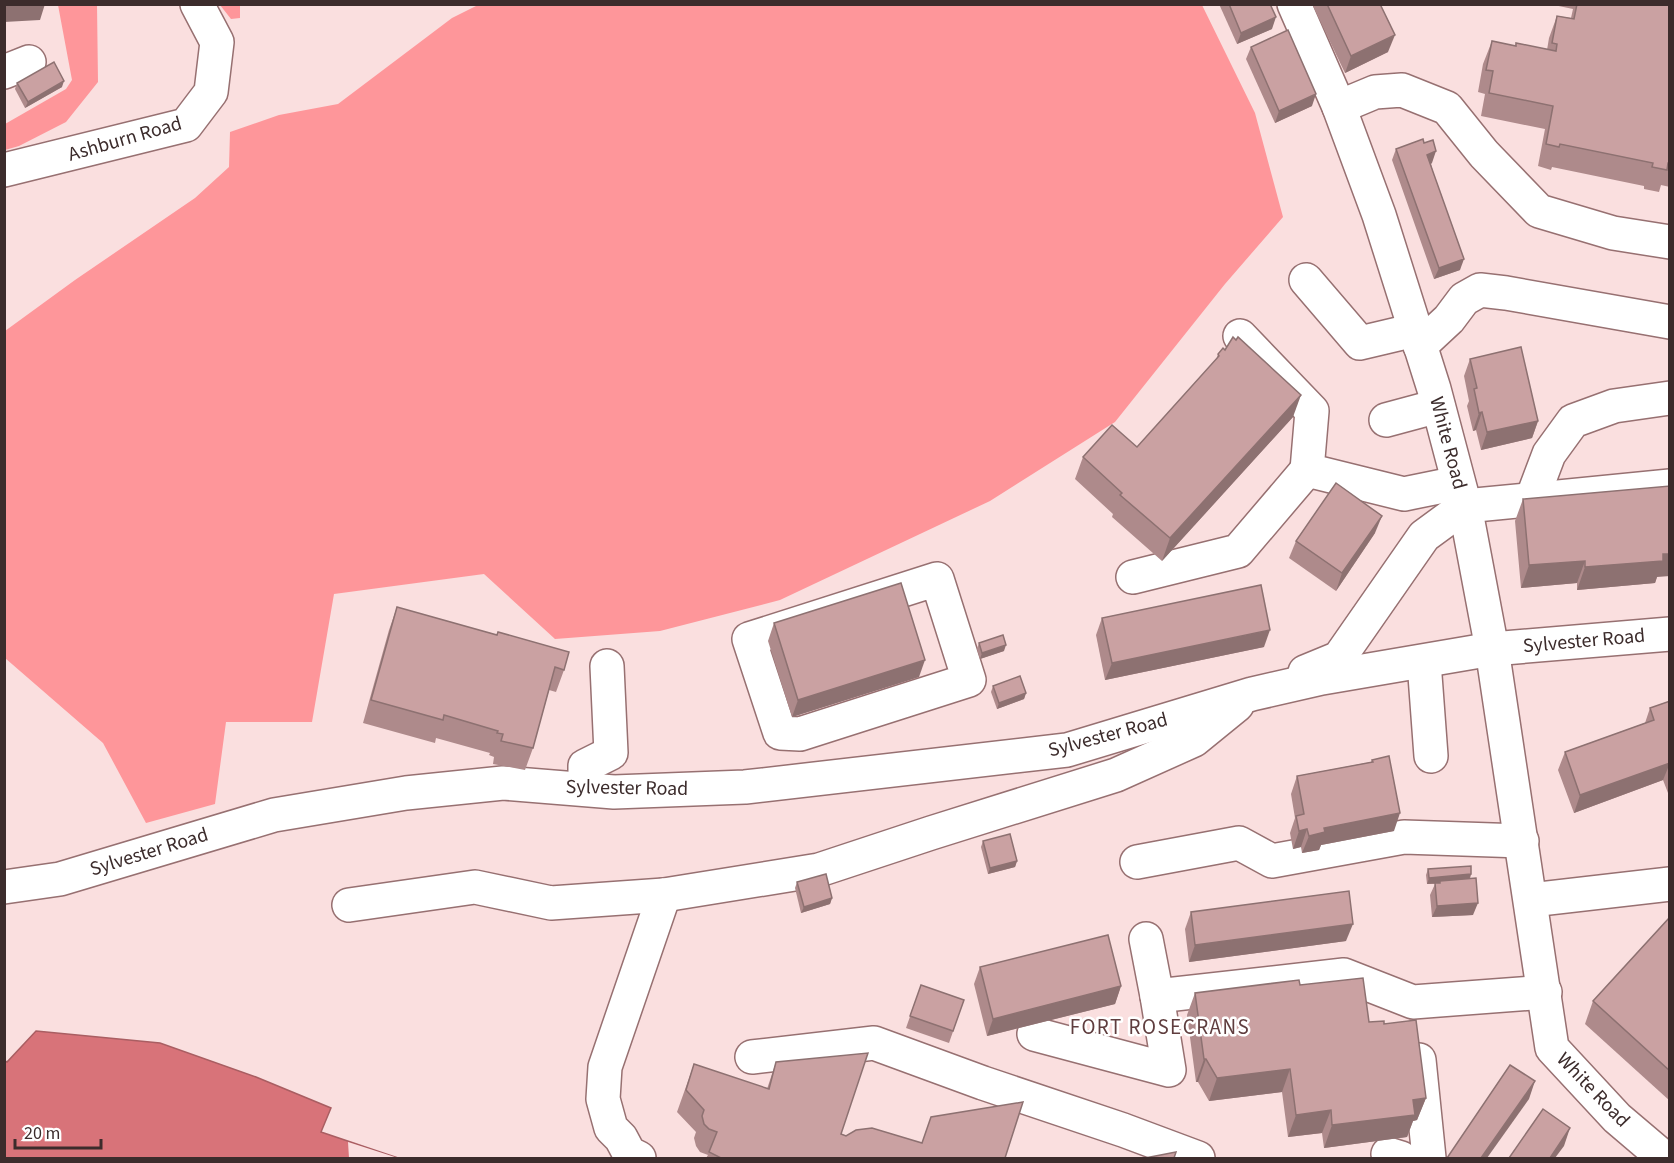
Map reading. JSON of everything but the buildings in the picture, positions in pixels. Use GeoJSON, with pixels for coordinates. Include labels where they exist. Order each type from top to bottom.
{"type":"FeatureCollection","features":[{"type":"Feature","properties":{"kind":"street","name":"Ashburn Road"},"geometry":{"type":"LineString","coordinates":[[4,170],[186,125],[211,92],[217,42],[197,4]]}},
{"type":"Feature","properties":{"kind":"street","name":"White Road"},"geometry":{"type":"LineString","coordinates":[[1294,4],[1339,107],[1379,215],[1438,406],[1461,494],[1492,649],[1532,900],[1552,1048],[1617,1118],[1664,1158]]}},
{"type":"Feature","properties":{"kind":"street"},"geometry":{"type":"LineString","coordinates":[[1339,107],[1375,92],[1402,90],[1447,108],[1484,154],[1539,211],[1613,232],[1670,242]]}},
{"type":"Feature","properties":{"kind":"street"},"geometry":{"type":"LineString","coordinates":[[1306,280],[1360,343],[1418,338],[1449,319],[1464,299],[1480,290],[1670,322]]}},
{"type":"Feature","properties":{"kind":"street"},"geometry":{"type":"LineString","coordinates":[[1133,577],[1238,551],[1307,470],[1312,411],[1240,336]]}},
{"type":"Feature","properties":{"kind":"street"},"geometry":{"type":"LineString","coordinates":[[1532,499],[1549,454],[1573,421],[1614,406],[1670,398]]}},
{"type":"Feature","properties":{"kind":"street"},"geometry":{"type":"LineString","coordinates":[[1386,420],[1438,406]]}},
{"type":"Feature","properties":{"kind":"street"},"geometry":{"type":"LineString","coordinates":[[1307,470],[1404,494],[1461,494],[1532,499],[1670,486]]}},
{"type":"Feature","properties":{"kind":"street","name":"Sylvester Road"},"geometry":{"type":"LineString","coordinates":[[1251,694],[1339,658],[1424,536],[1461,494]]}},
{"type":"Feature","properties":{"kind":"street"},"geometry":{"type":"LineString","coordinates":[[937,579],[969,680],[800,734],[780,733],[749,639],[937,579]]}},
{"type":"Feature","properties":{"kind":"street","name":"Sylvester Road"},"geometry":{"type":"LineString","coordinates":[[4,888],[60,879],[285,813],[406,793],[503,783],[614,792],[745,787],[1067,750],[1251,694],[1322,678],[1492,649],[1670,634]]}},
{"type":"Feature","properties":{"kind":"street"},"geometry":{"type":"LineString","coordinates":[[1424,662],[1431,756]]}},
{"type":"Feature","properties":{"kind":"street"},"geometry":{"type":"LineString","coordinates":[[585,789],[585,766],[611,753],[608,666]]}},
{"type":"Feature","properties":{"kind":"street"},"geometry":{"type":"LineString","coordinates":[[349,905],[475,887],[551,903],[664,895],[819,870],[1116,775],[1194,740],[1251,694]]}},
{"type":"Feature","properties":{"kind":"street"},"geometry":{"type":"LineString","coordinates":[[800,734],[810,779]]}},
{"type":"Feature","properties":{"kind":"street"},"geometry":{"type":"LineString","coordinates":[[1137,862],[1239,843],[1272,861],[1404,837],[1522,841]]}},
{"type":"Feature","properties":{"kind":"street"},"geometry":{"type":"LineString","coordinates":[[1532,900],[1670,884]]}},
{"type":"Feature","properties":{"kind":"street"},"geometry":{"type":"LineString","coordinates":[[639,1158],[630,1153],[621,1138],[611,1128],[603,1100],[605,1066],[664,895]]}},
{"type":"Feature","properties":{"kind":"street"},"geometry":{"type":"LineString","coordinates":[[1034,1034],[1169,1070],[1146,939]]}},
{"type":"Feature","properties":{"kind":"street"},"geometry":{"type":"LineString","coordinates":[[1157,996],[1344,975],[1413,1002],[1545,992]]}},
{"type":"Feature","properties":{"kind":"street"},"geometry":{"type":"LineString","coordinates":[[1413,1002],[1429,1158]]}},
{"type":"Feature","properties":{"kind":"street"},"geometry":{"type":"LineString","coordinates":[[752,1058],[874,1043],[1198,1158]]}},
{"type":"Feature","properties":{"kind":"shaded area"},"geometry":{"type":"Polygon","coordinates":[[[58,5],[97,5],[98,82],[66,122],[19,146],[5,150],[5,124],[66,89],[72,80],[58,5]]]}},
{"type":"Feature","properties":{"kind":"shaded area"},"geometry":{"type":"Polygon","coordinates":[[[220,5],[240,5],[240,18],[231,19],[220,5]]]}},
{"type":"Feature","properties":{"kind":"shaded area"},"geometry":{"type":"Polygon","coordinates":[[[478,5],[1202,5],[1255,113],[1283,217],[1225,284],[1115,422],[990,501],[780,600],[660,631],[555,639],[484,574],[334,594],[312,722],[226,722],[215,804],[146,823],[103,743],[5,658],[5,331],[195,198],[229,167],[230,132],[279,115],[338,104],[452,18],[478,5]]]}},
{"type":"Feature","properties":{"kind":"shaded area"},"geometry":{"type":"Polygon","coordinates":[[[36,1031],[160,1043],[256,1077],[331,1108],[321,1132],[398,1158],[5,1158],[5,1061],[7,1062],[36,1031]]]}},
{"type":"Feature","properties":{"kind":"pier"},"geometry":{"type":"Polygon","coordinates":[[[348,1142],[398,1158],[349,1158],[348,1142]]]}},
{"type":"Feature","properties":{"kind":"district","name":"FORT ROSECRANS"},"geometry":{"type":"Point","coordinates":[1160,1027]}}]}
